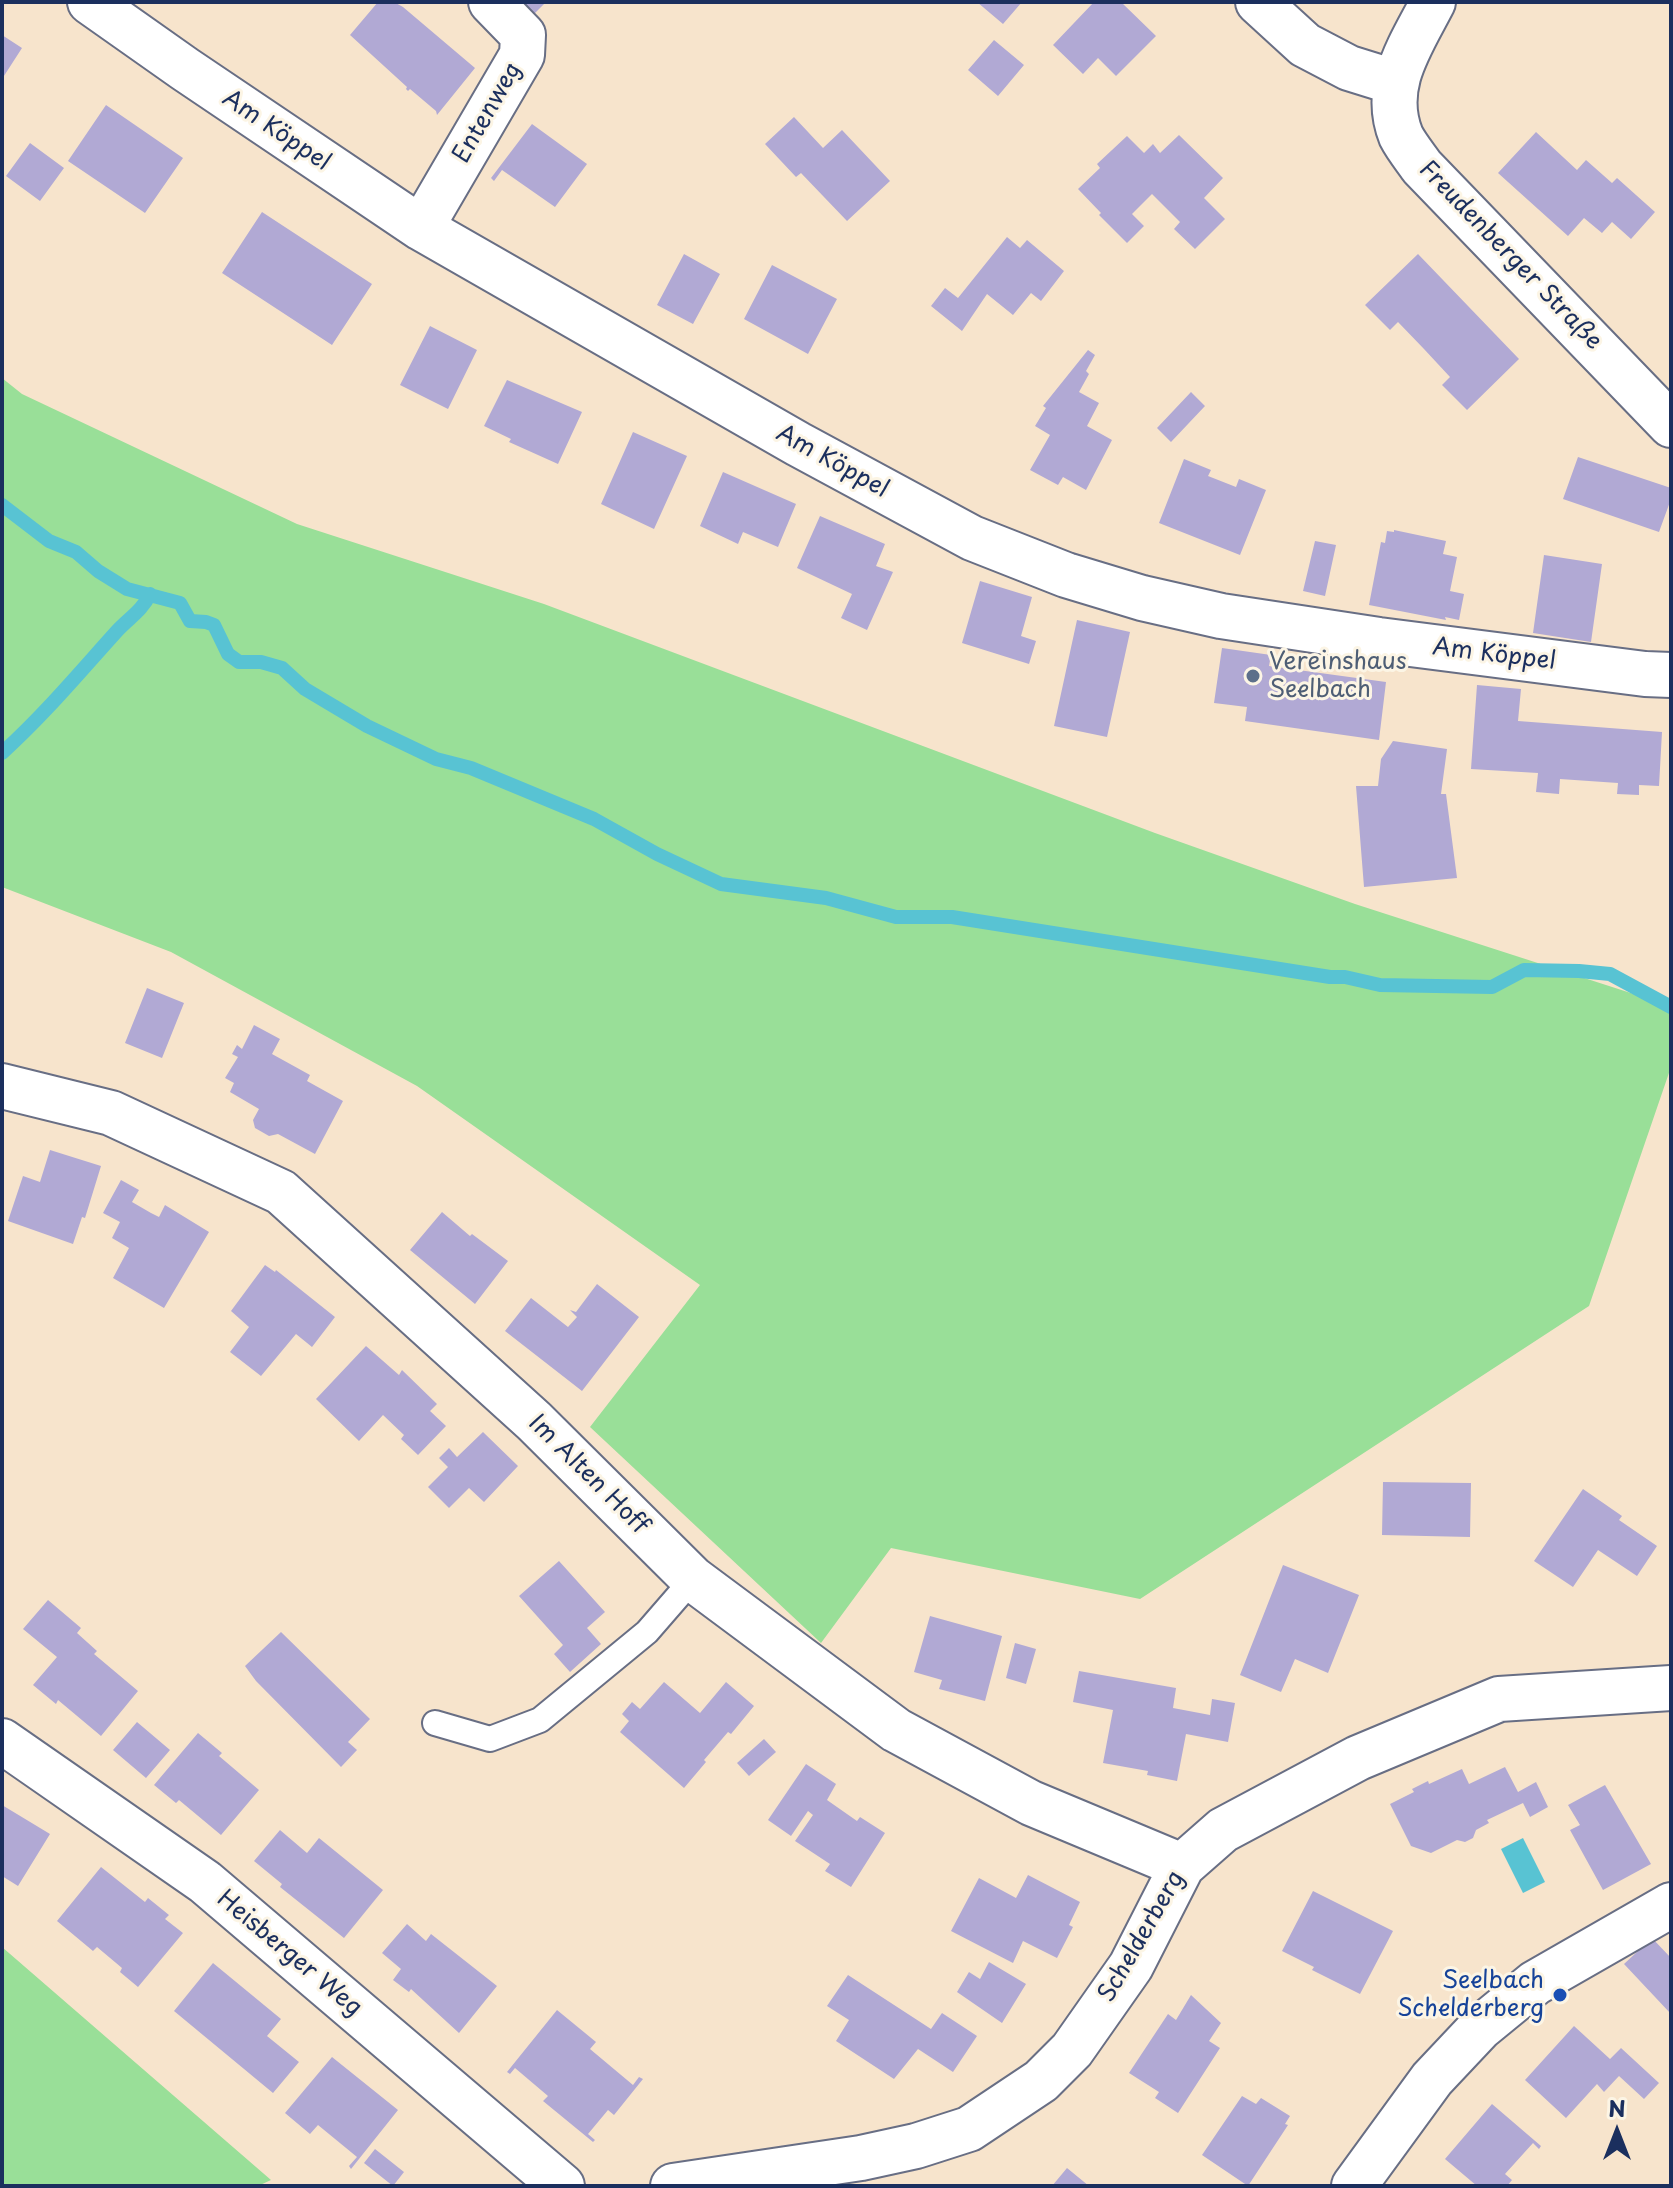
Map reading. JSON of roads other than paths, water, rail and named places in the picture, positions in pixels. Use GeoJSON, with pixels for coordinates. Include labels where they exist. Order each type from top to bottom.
{"type":"FeatureCollection","features":[{"type":"Feature","properties":{"kind":"street","name":"Am Köppel"},"geometry":{"type":"LineString","coordinates":[[90,2],[421,228],[798,444],[972,538],[1066,575],[1142,598],[1221,616],[1379,640],[1671,675]]}},
{"type":"Feature","properties":{"kind":"street","name":"Entenweg"},"geometry":{"type":"LineString","coordinates":[[421,228],[522,55],[523,35],[491,2]]}},
{"type":"Feature","properties":{"kind":"street"},"geometry":{"type":"LineString","coordinates":[[1258,2],[1305,45],[1349,68],[1394,82],[1433,2]]}},
{"type":"Feature","properties":{"kind":"street","name":"Freudenberger Straße"},"geometry":{"type":"LineString","coordinates":[[1394,82],[1394,107],[1401,136],[1422,167],[1671,425]]}},
{"type":"Feature","properties":{"kind":"street","name":"Im Alten Hoff"},"geometry":{"type":"LineString","coordinates":[[2,1086],[111,1113],[281,1192],[534,1421],[693,1579],[896,1730],[1031,1803],[1182,1866]]}},
{"type":"Feature","properties":{"kind":"street","name":"Schelderberg"},"geometry":{"type":"LineString","coordinates":[[673,2186],[861,2158],[916,2146],[969,2129],[1041,2081],[1072,2050],[1131,1966],[1182,1866],[1223,1830],[1358,1758],[1499,1699],[1671,1688]]}},
{"type":"Feature","properties":{"kind":"street","name":"Heisberger Weg"},"geometry":{"type":"LineString","coordinates":[[2,1741],[205,1882],[562,2186]]}},
{"type":"Feature","properties":{"kind":"street"},"geometry":{"type":"LineString","coordinates":[[1354,2186],[1432,2079],[1480,2028],[1535,1983],[1671,1905]]}},
{"type":"Feature","properties":{"kind":"lane"},"geometry":{"type":"LineString","coordinates":[[435,1723],[490,1739],[540,1720],[647,1632],[693,1579]]}},
{"type":"Feature","properties":{"kind":"water"},"geometry":{"type":"Polygon","coordinates":[[[1523,1838],[1545,1882],[1523,1893],[1501,1849],[1523,1838]]]}},
{"type":"Feature","properties":{"kind":"waterway"},"geometry":{"type":"LineString","coordinates":[[2,505],[49,541],[76,552],[98,571],[127,589],[180,603],[190,621],[214,625],[228,654],[239,662],[261,662],[282,668],[305,689],[367,726],[436,759],[471,768],[594,819],[657,854],[721,884],[826,898],[896,917],[952,917],[1345,977],[1380,985],[1492,987],[1524,970],[1610,974],[1671,1007]]}},
{"type":"Feature","properties":{"kind":"waterway"},"geometry":{"type":"LineString","coordinates":[[2,753],[47,709],[139,610],[150,594]]}},
{"type":"Feature","properties":{"kind":"place","name":"Vereinshaus Seelbach"},"geometry":{"type":"Point","coordinates":[1253,676]}},
{"type":"Feature","properties":{"kind":"place","name":"Seelbach Schelderberg"},"geometry":{"type":"Point","coordinates":[1560,1995]}}]}
